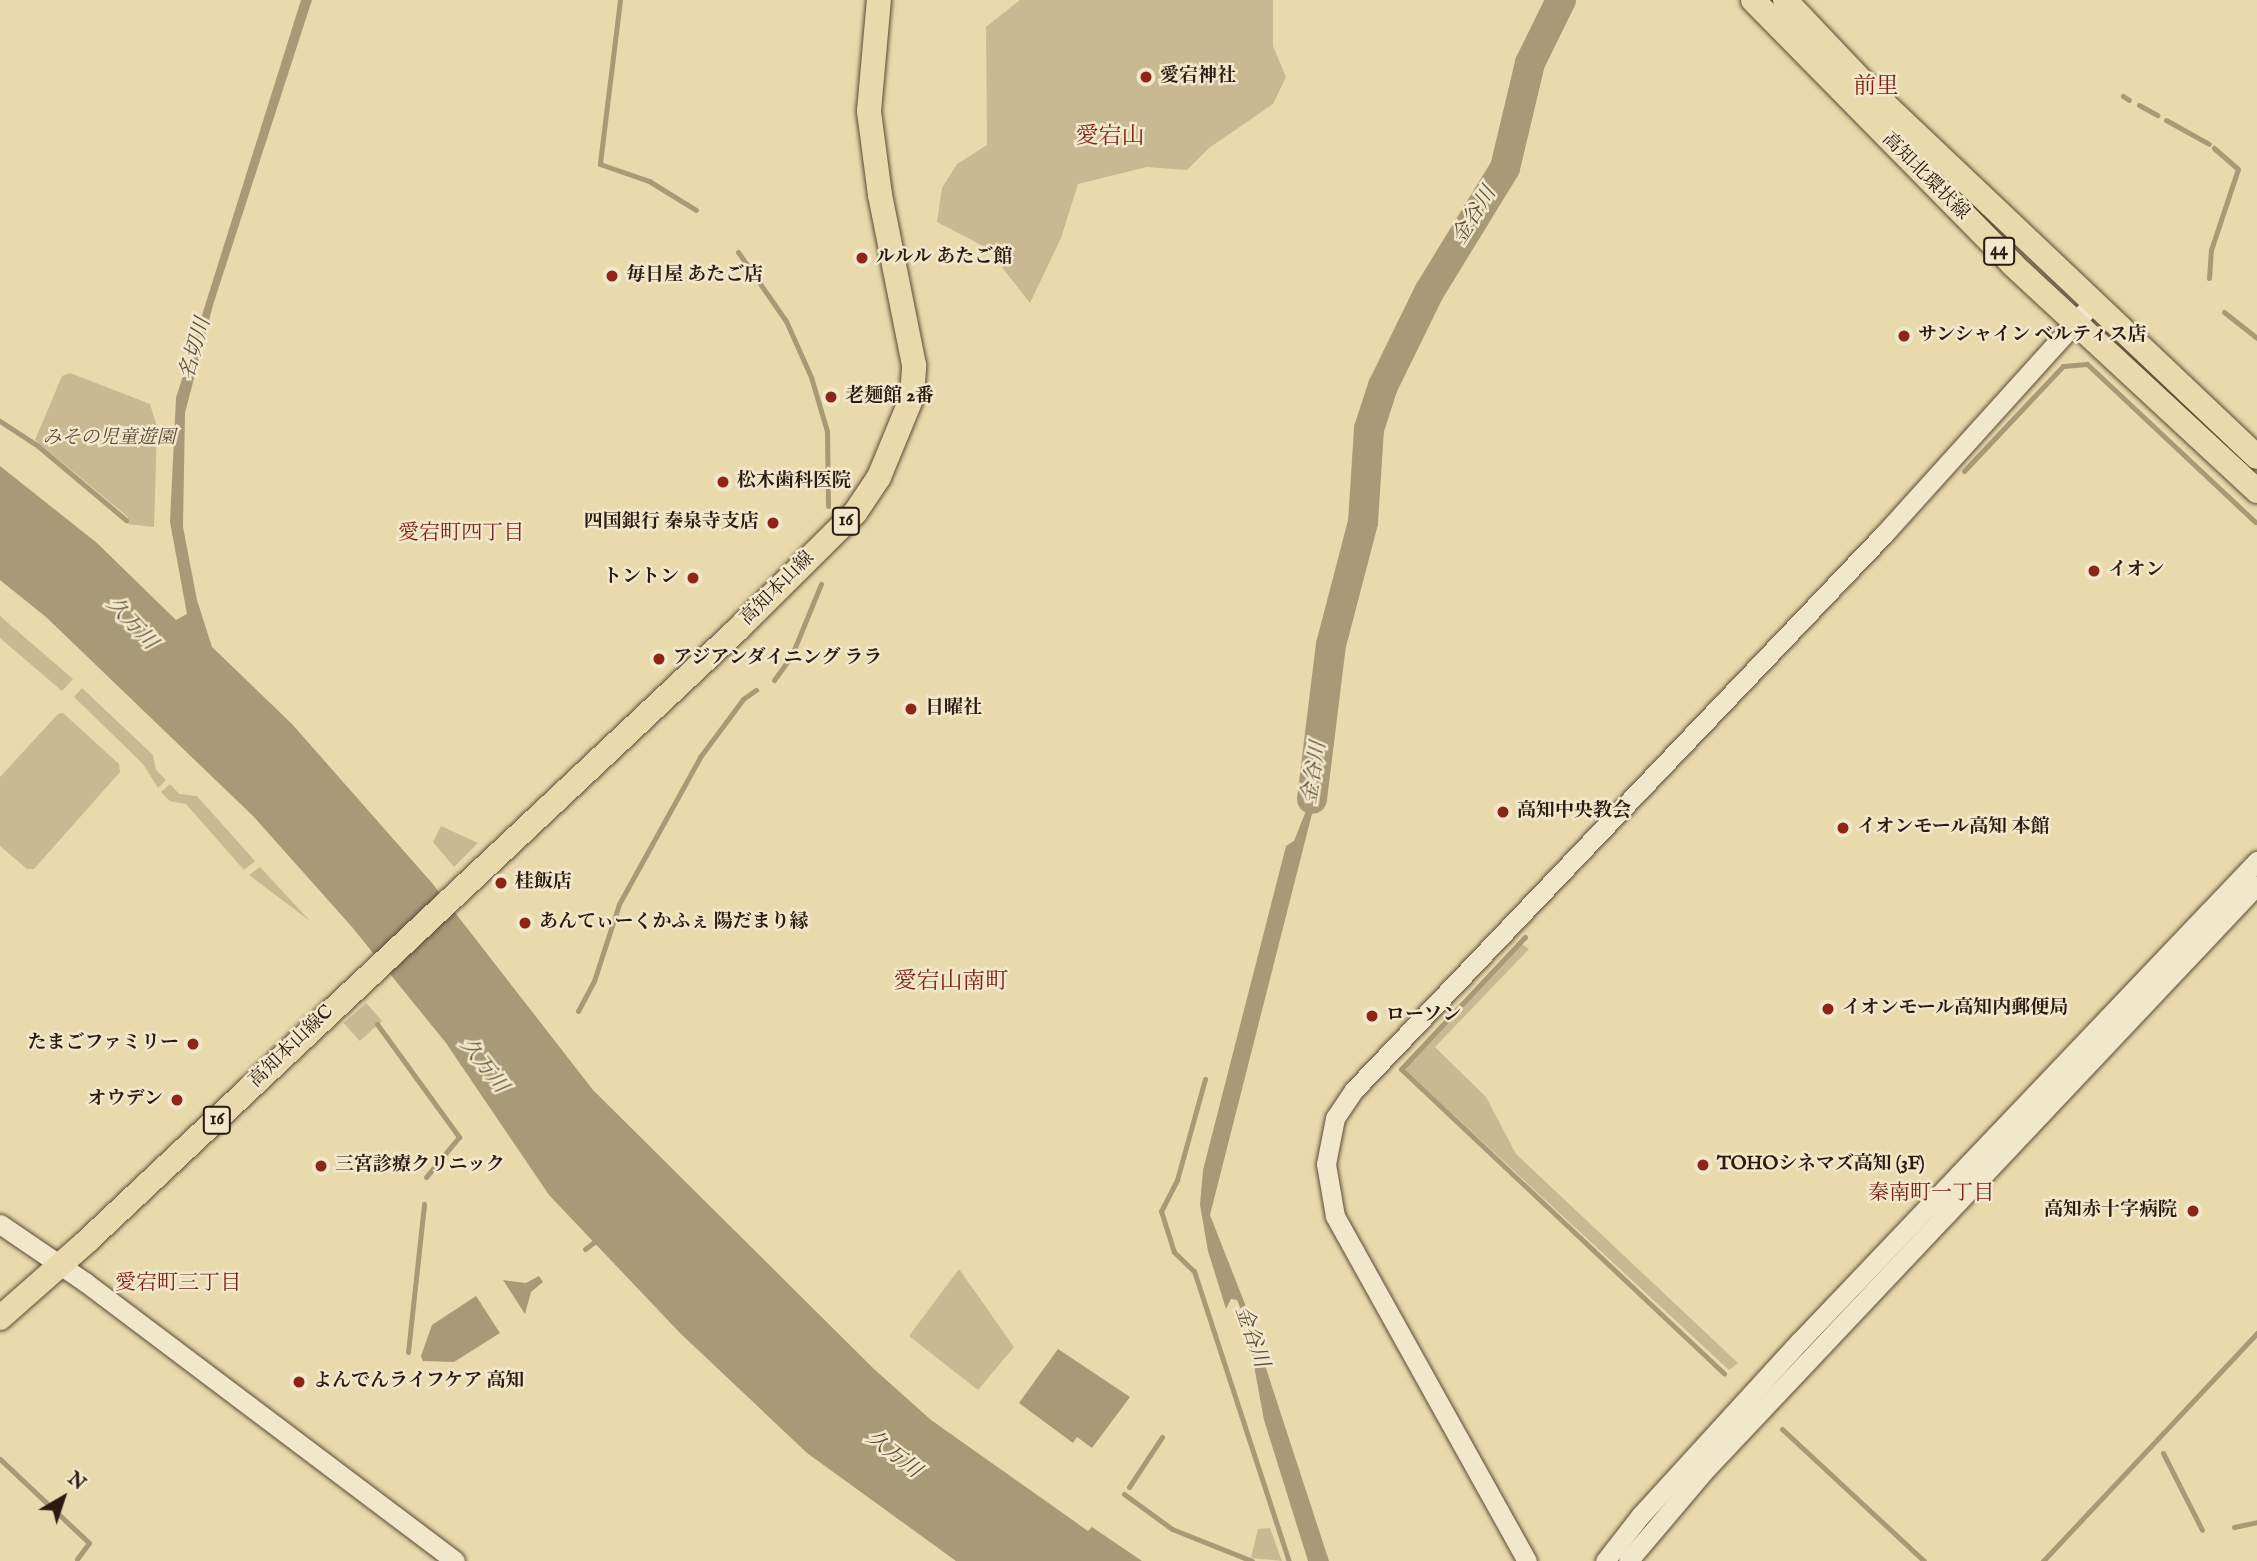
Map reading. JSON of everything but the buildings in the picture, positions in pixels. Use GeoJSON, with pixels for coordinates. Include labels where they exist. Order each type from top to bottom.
{"type":"FeatureCollection","features":[{"type":"Feature","properties":{"kind":"main road","name":"高知本山線"},"geometry":{"type":"LineString","coordinates":[[372,971],[737,630],[855,513],[893,449],[912,397],[914,365],[880,195],[869,111],[879,0]]}},
{"type":"Feature","properties":{"kind":"main road","name":"高知北環状線"},"geometry":{"type":"LineString","coordinates":[[1753,0],[1889,141],[2075,322],[2257,491]]}},
{"type":"Feature","properties":{"kind":"main road","name":"高知北環状線"},"geometry":{"type":"LineString","coordinates":[[1785,0],[1877,97],[2257,457]]}},
{"type":"Feature","properties":{"kind":"main road","name":"高知本山線C"},"geometry":{"type":"LineString","coordinates":[[58,1265],[372,971]]}},
{"type":"Feature","properties":{"kind":"main road","name":"16"},"geometry":{"type":"LineString","coordinates":[[0,1318],[58,1265]]}},
{"type":"Feature","properties":{"kind":"street"},"geometry":{"type":"LineString","coordinates":[[1527,1561],[1335,1216],[1326,1164],[1335,1118],[1354,1090],[1884,534],[2093,303]]}},
{"type":"Feature","properties":{"kind":"street"},"geometry":{"type":"LineString","coordinates":[[1605,1561],[1640,1516],[1800,1341],[2257,860]]}},
{"type":"Feature","properties":{"kind":"street"},"geometry":{"type":"LineString","coordinates":[[1628,1561],[1707,1468],[2257,885]]}},
{"type":"Feature","properties":{"kind":"street"},"geometry":{"type":"LineString","coordinates":[[0,1224],[454,1561]]}},
{"type":"Feature","properties":{"kind":"green space"},"geometry":{"type":"Polygon","coordinates":[[[1020,0],[1273,0],[1273,46],[1286,77],[1273,104],[1209,148],[1187,170],[1147,167],[1078,184],[1061,238],[1030,303],[987,248],[937,222],[942,188],[957,164],[987,145],[986,27],[1020,0]]]}},
{"type":"Feature","properties":{"kind":"green space","name":"みその児童遊園"},"geometry":{"type":"Polygon","coordinates":[[[70,373],[150,404],[157,427],[154,527],[127,524],[128,517],[35,440],[62,376],[70,373]]]}},
{"type":"Feature","properties":{"kind":"green space"},"geometry":{"type":"Polygon","coordinates":[[[0,616],[73,679],[62,691],[0,638],[0,616]]]}},
{"type":"Feature","properties":{"kind":"green space"},"geometry":{"type":"Polygon","coordinates":[[[82,688],[153,755],[156,770],[166,780],[158,788],[143,764],[74,697],[82,688]]]}},
{"type":"Feature","properties":{"kind":"green space"},"geometry":{"type":"Polygon","coordinates":[[[63,713],[119,764],[120,772],[34,869],[27,869],[0,846],[0,777],[58,714],[63,713]]]}},
{"type":"Feature","properties":{"kind":"green space"},"geometry":{"type":"Polygon","coordinates":[[[170,784],[179,794],[197,796],[255,861],[244,870],[186,804],[170,801],[161,792],[170,784]]]}},
{"type":"Feature","properties":{"kind":"green space"},"geometry":{"type":"Polygon","coordinates":[[[441,826],[478,843],[454,867],[433,842],[441,826]]]}},
{"type":"Feature","properties":{"kind":"green space"},"geometry":{"type":"Polygon","coordinates":[[[260,867],[310,921],[249,875],[260,867]]]}},
{"type":"Feature","properties":{"kind":"green space"},"geometry":{"type":"Polygon","coordinates":[[[1522,944],[1529,949],[1435,1047],[1486,1097],[1516,1154],[1738,1363],[1729,1370],[1404,1069],[1522,944]]]}},
{"type":"Feature","properties":{"kind":"green space"},"geometry":{"type":"Polygon","coordinates":[[[366,1003],[382,1021],[360,1041],[344,1023],[366,1003]]]}},
{"type":"Feature","properties":{"kind":"green space"},"geometry":{"type":"Polygon","coordinates":[[[959,1269],[1014,1347],[978,1390],[909,1336],[959,1269]]]}},
{"type":"Feature","properties":{"kind":"green space"},"geometry":{"type":"Polygon","coordinates":[[[1270,1528],[1282,1561],[1251,1558],[1258,1529],[1270,1528]]]}},
{"type":"Feature","properties":{"kind":"water"},"geometry":{"type":"Polygon","coordinates":[[[301,0],[312,0],[213,305],[185,413],[183,527],[197,600],[212,647],[292,724],[432,883],[593,1090],[874,1369],[931,1420],[1088,1531],[1092,1527],[1142,1561],[956,1561],[807,1453],[680,1333],[549,1195],[446,1043],[352,927],[253,816],[46,617],[0,580],[0,466],[97,543],[176,620],[187,614],[170,522],[176,398],[301,0]]]}},
{"type":"Feature","properties":{"kind":"water"},"geometry":{"type":"Polygon","coordinates":[[[1310,760],[1322,763],[1316,798],[1210,1215],[1245,1304],[1329,1561],[1308,1561],[1264,1420],[1246,1322],[1237,1300],[1231,1299],[1226,1309],[1208,1251],[1200,1205],[1203,1170],[1286,846],[1294,841],[1311,798],[1314,784],[1310,760]]]}},
{"type":"Feature","properties":{"kind":"water"},"geometry":{"type":"Polygon","coordinates":[[[539,1276],[543,1282],[531,1292],[525,1314],[503,1280],[526,1283],[539,1276]]]}},
{"type":"Feature","properties":{"kind":"water"},"geometry":{"type":"Polygon","coordinates":[[[476,1296],[500,1333],[454,1362],[423,1361],[421,1356],[432,1325],[476,1296]]]}},
{"type":"Feature","properties":{"kind":"water"},"geometry":{"type":"Polygon","coordinates":[[[1058,1349],[1130,1397],[1092,1448],[1077,1437],[1073,1443],[1019,1403],[1058,1349]]]}},
{"type":"Feature","properties":{"kind":"waterway"},"geometry":{"type":"LineString","coordinates":[[620,0],[600,164],[649,181],[696,210]]}},
{"type":"Feature","properties":{"kind":"waterway","name":"金谷川"},"geometry":{"type":"LineString","coordinates":[[1312,799],[1331,645],[1363,522],[1369,429],[1383,386],[1429,292],[1505,168],[1530,63],[1561,0]]}},
{"type":"Feature","properties":{"kind":"waterway"},"geometry":{"type":"LineString","coordinates":[[2123,96],[2129,100]]}},
{"type":"Feature","properties":{"kind":"waterway"},"geometry":{"type":"LineString","coordinates":[[2139,105],[2157,115]]}},
{"type":"Feature","properties":{"kind":"waterway"},"geometry":{"type":"LineString","coordinates":[[2166,120],[2209,144]]}},
{"type":"Feature","properties":{"kind":"waterway"},"geometry":{"type":"LineString","coordinates":[[2209,278],[2211,250],[2238,169],[2214,148]]}},
{"type":"Feature","properties":{"kind":"waterway"},"geometry":{"type":"LineString","coordinates":[[738,252],[786,321],[811,377],[827,431],[828,506]]}},
{"type":"Feature","properties":{"kind":"waterway"},"geometry":{"type":"LineString","coordinates":[[2224,312],[2257,338]]}},
{"type":"Feature","properties":{"kind":"waterway"},"geometry":{"type":"LineString","coordinates":[[1964,471],[2063,366],[2087,364],[2255,522]]}},
{"type":"Feature","properties":{"kind":"waterway"},"geometry":{"type":"LineString","coordinates":[[0,421],[38,446],[126,520]]}},
{"type":"Feature","properties":{"kind":"waterway"},"geometry":{"type":"LineString","coordinates":[[774,680],[791,657],[821,584]]}},
{"type":"Feature","properties":{"kind":"waterway"},"geometry":{"type":"LineString","coordinates":[[578,1011],[594,981],[619,904],[700,757],[743,699],[756,690]]}},
{"type":"Feature","properties":{"kind":"waterway"},"geometry":{"type":"LineString","coordinates":[[1525,937],[1401,1069],[1724,1373]]}},
{"type":"Feature","properties":{"kind":"waterway"},"geometry":{"type":"LineString","coordinates":[[377,1024],[459,1137],[426,1177]]}},
{"type":"Feature","properties":{"kind":"waterway"},"geometry":{"type":"LineString","coordinates":[[1205,1079],[1177,1180],[1161,1211],[1174,1252],[1194,1271],[1289,1561]]}},
{"type":"Feature","properties":{"kind":"waterway"},"geometry":{"type":"LineString","coordinates":[[408,1352],[424,1204]]}},
{"type":"Feature","properties":{"kind":"waterway"},"geometry":{"type":"LineString","coordinates":[[585,1249],[599,1238]]}},
{"type":"Feature","properties":{"kind":"waterway"},"geometry":{"type":"LineString","coordinates":[[2043,1561],[2257,1333]]}},
{"type":"Feature","properties":{"kind":"waterway"},"geometry":{"type":"LineString","coordinates":[[1782,1429],[1924,1561]]}},
{"type":"Feature","properties":{"kind":"waterway"},"geometry":{"type":"LineString","coordinates":[[1129,1487],[1162,1437]]}},
{"type":"Feature","properties":{"kind":"waterway"},"geometry":{"type":"LineString","coordinates":[[2163,1453],[2202,1530]]}},
{"type":"Feature","properties":{"kind":"waterway"},"geometry":{"type":"LineString","coordinates":[[0,1459],[89,1543],[77,1559]]}},
{"type":"Feature","properties":{"kind":"waterway"},"geometry":{"type":"LineString","coordinates":[[1124,1494],[1172,1529],[1252,1561]]}},
{"type":"Feature","properties":{"kind":"waterway"},"geometry":{"type":"LineString","coordinates":[[2234,1527],[2257,1522]]}},
{"type":"Feature","properties":{"kind":"place","name":"愛宕神社"},"geometry":{"type":"Point","coordinates":[1146,77]}},
{"type":"Feature","properties":{"kind":"place","name":"ルルル あたご館"},"geometry":{"type":"Point","coordinates":[862,258]}},
{"type":"Feature","properties":{"kind":"place","name":"毎日屋 あたご店"},"geometry":{"type":"Point","coordinates":[612,276]}},
{"type":"Feature","properties":{"kind":"place","name":"サンシャイン ベルティス店"},"geometry":{"type":"Point","coordinates":[1904,336]}},
{"type":"Feature","properties":{"kind":"place","name":"老麺館 2番"},"geometry":{"type":"Point","coordinates":[831,397]}},
{"type":"Feature","properties":{"kind":"place","name":"松木歯科医院"},"geometry":{"type":"Point","coordinates":[723,482]}},
{"type":"Feature","properties":{"kind":"place","name":"四国銀行 秦泉寺支店"},"geometry":{"type":"Point","coordinates":[773,523]}},
{"type":"Feature","properties":{"kind":"place","name":"イオン"},"geometry":{"type":"Point","coordinates":[2094,571]}},
{"type":"Feature","properties":{"kind":"place","name":"トントン"},"geometry":{"type":"Point","coordinates":[693,578]}},
{"type":"Feature","properties":{"kind":"place","name":"アジアンダイニング ララ"},"geometry":{"type":"Point","coordinates":[659,659]}},
{"type":"Feature","properties":{"kind":"place","name":"日曜社"},"geometry":{"type":"Point","coordinates":[911,709]}},
{"type":"Feature","properties":{"kind":"place","name":"高知中央教会"},"geometry":{"type":"Point","coordinates":[1503,812]}},
{"type":"Feature","properties":{"kind":"place","name":"イオンモール高知 本館"},"geometry":{"type":"Point","coordinates":[1843,828]}},
{"type":"Feature","properties":{"kind":"place","name":"桂飯店"},"geometry":{"type":"Point","coordinates":[501,883]}},
{"type":"Feature","properties":{"kind":"place","name":"あんてぃーくかふぇ 陽だまり縁"},"geometry":{"type":"Point","coordinates":[525,923]}},
{"type":"Feature","properties":{"kind":"place","name":"イオンモール高知内郵便局"},"geometry":{"type":"Point","coordinates":[1828,1009]}},
{"type":"Feature","properties":{"kind":"place","name":"ローソン"},"geometry":{"type":"Point","coordinates":[1372,1016]}},
{"type":"Feature","properties":{"kind":"place","name":"たまごファミリー"},"geometry":{"type":"Point","coordinates":[193,1044]}},
{"type":"Feature","properties":{"kind":"place","name":"オウデン"},"geometry":{"type":"Point","coordinates":[177,1100]}},
{"type":"Feature","properties":{"kind":"place","name":"TOHOシネマズ高知 (3F)"},"geometry":{"type":"Point","coordinates":[1703,1165]}},
{"type":"Feature","properties":{"kind":"place","name":"三宮診療クリニック"},"geometry":{"type":"Point","coordinates":[321,1166]}},
{"type":"Feature","properties":{"kind":"place","name":"高知赤十字病院"},"geometry":{"type":"Point","coordinates":[2193,1211]}},
{"type":"Feature","properties":{"kind":"place","name":"よんでんライフケア 高知"},"geometry":{"type":"Point","coordinates":[299,1382]}},
{"type":"Feature","properties":{"kind":"district","name":"前里"},"geometry":{"type":"Point","coordinates":[1876,87]}},
{"type":"Feature","properties":{"kind":"district","name":"愛宕山"},"geometry":{"type":"Point","coordinates":[1110,137]}},
{"type":"Feature","properties":{"kind":"district","name":"愛宕町四丁目"},"geometry":{"type":"Point","coordinates":[461,534]}},
{"type":"Feature","properties":{"kind":"district","name":"愛宕山南町"},"geometry":{"type":"Point","coordinates":[951,982]}},
{"type":"Feature","properties":{"kind":"district","name":"秦南町一丁目"},"geometry":{"type":"Point","coordinates":[1931,1194]}},
{"type":"Feature","properties":{"kind":"district","name":"愛宕町三丁目"},"geometry":{"type":"Point","coordinates":[178,1284]}},
{"type":"Feature","properties":{"kind":"water label","name":"名切川"},"geometry":{"type":"Point","coordinates":[196,349]}},
{"type":"Feature","properties":{"kind":"water label","name":"久万川"},"geometry":{"type":"Point","coordinates":[131,624]}},
{"type":"Feature","properties":{"kind":"water label","name":"久万川"},"geometry":{"type":"Point","coordinates":[483,1066]}},
{"type":"Feature","properties":{"kind":"water label","name":"久万川"},"geometry":{"type":"Point","coordinates":[893,1455]}}]}
